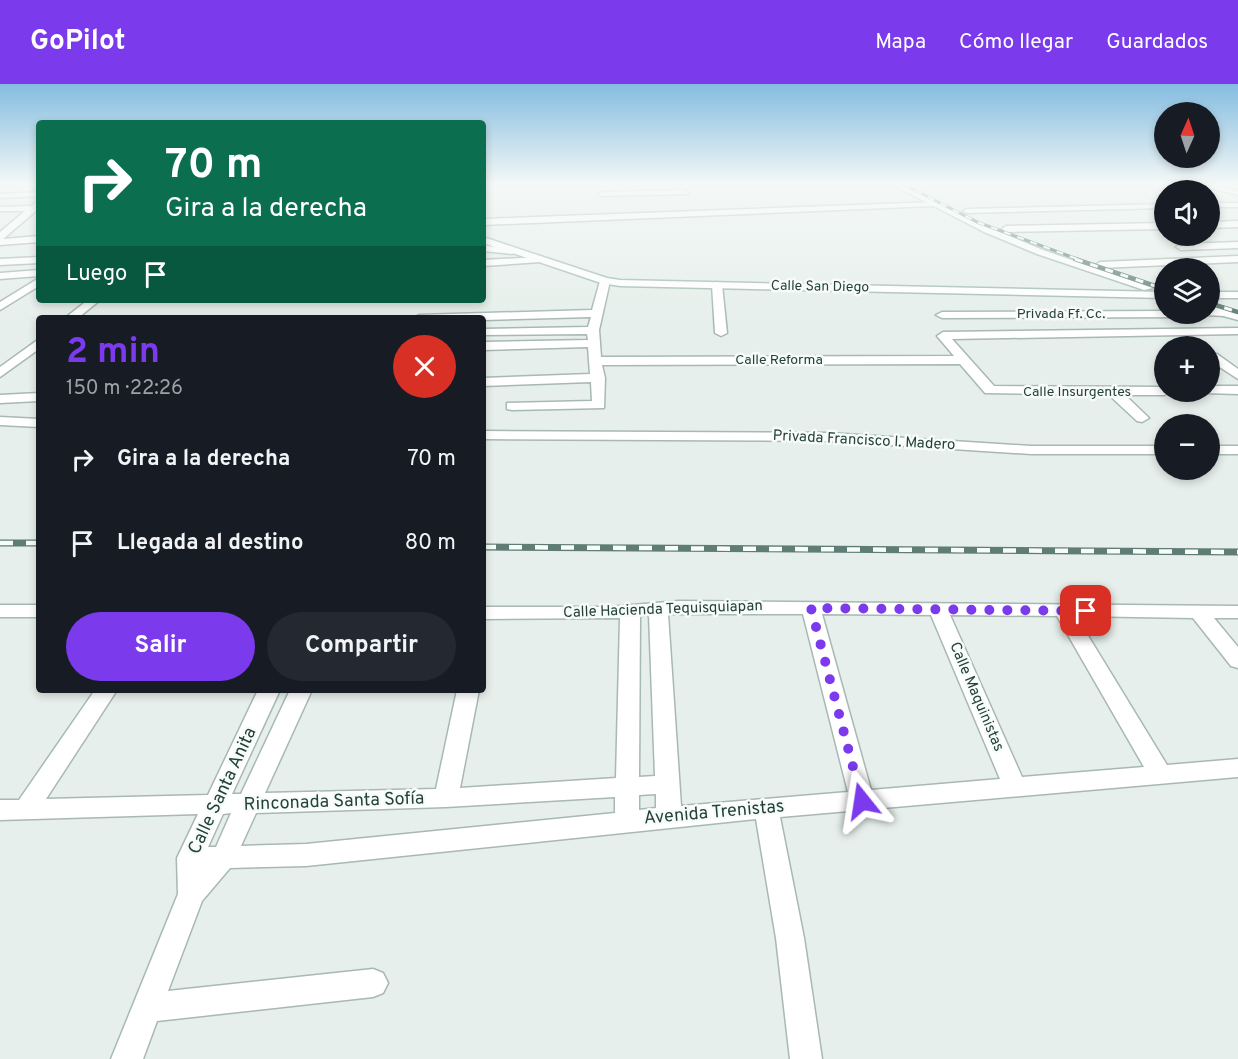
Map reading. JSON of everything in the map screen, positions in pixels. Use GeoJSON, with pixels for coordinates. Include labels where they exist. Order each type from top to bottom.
{"type":"FeatureCollection","features":[{"type":"Feature","properties":{"kind":"street"},"geometry":{"type":"LineString","coordinates":[[990,230],[1040,252],[1154,291]]}},
{"type":"Feature","properties":{"kind":"street"},"geometry":{"type":"LineString","coordinates":[[1007,230],[1154,283]]}},
{"type":"Feature","properties":{"kind":"street"},"geometry":{"type":"LineString","coordinates":[[0,242],[36,239]]}},
{"type":"Feature","properties":{"kind":"street","name":"Calle San Diego"},"geometry":{"type":"LineString","coordinates":[[486,241],[605,281],[1154,294]]}},
{"type":"Feature","properties":{"kind":"street"},"geometry":{"type":"LineString","coordinates":[[1181,247],[1238,245]]}},
{"type":"Feature","properties":{"kind":"street"},"geometry":{"type":"LineString","coordinates":[[486,248],[512,250]]}},
{"type":"Feature","properties":{"kind":"street"},"geometry":{"type":"LineString","coordinates":[[1100,265],[1238,259]]}},
{"type":"Feature","properties":{"kind":"street"},"geometry":{"type":"LineString","coordinates":[[0,262],[36,260]]}},
{"type":"Feature","properties":{"kind":"street"},"geometry":{"type":"LineString","coordinates":[[486,263],[538,260]]}},
{"type":"Feature","properties":{"kind":"street"},"geometry":{"type":"LineString","coordinates":[[0,276],[36,273]]}},
{"type":"Feature","properties":{"kind":"street"},"geometry":{"type":"LineString","coordinates":[[512,406],[599,405],[599,378],[593,330],[605,281]]}},
{"type":"Feature","properties":{"kind":"street"},"geometry":{"type":"LineString","coordinates":[[0,308],[36,283]]}},
{"type":"Feature","properties":{"kind":"street"},"geometry":{"type":"LineString","coordinates":[[717,285],[721,333]]}},
{"type":"Feature","properties":{"kind":"street"},"geometry":{"type":"LineString","coordinates":[[1220,302],[1235,308]]}},
{"type":"Feature","properties":{"kind":"street"},"geometry":{"type":"LineString","coordinates":[[75,315],[91,303]]}},
{"type":"Feature","properties":{"kind":"street"},"geometry":{"type":"LineString","coordinates":[[1220,311],[1235,308]]}},
{"type":"Feature","properties":{"kind":"street"},"geometry":{"type":"LineString","coordinates":[[486,316],[598,313]]}},
{"type":"Feature","properties":{"kind":"street","name":"Privada Ff. Cc."},"geometry":{"type":"LineString","coordinates":[[942,315],[1154,314]]}},
{"type":"Feature","properties":{"kind":"street"},"geometry":{"type":"LineString","coordinates":[[486,332],[593,330]]}},
{"type":"Feature","properties":{"kind":"street"},"geometry":{"type":"LineString","coordinates":[[961,360],[943,336],[1238,331]]}},
{"type":"Feature","properties":{"kind":"street"},"geometry":{"type":"LineString","coordinates":[[486,346],[594,343]]}},
{"type":"Feature","properties":{"kind":"street"},"geometry":{"type":"LineString","coordinates":[[0,373],[36,345]]}},
{"type":"Feature","properties":{"kind":"street"},"geometry":{"type":"LineString","coordinates":[[19,359],[36,359]]}},
{"type":"Feature","properties":{"kind":"street","name":"Calle Reforma"},"geometry":{"type":"LineString","coordinates":[[597,361],[961,360]]}},
{"type":"Feature","properties":{"kind":"street","name":"Calle Insurgentes"},"geometry":{"type":"LineString","coordinates":[[961,360],[990,390],[1154,391]]}},
{"type":"Feature","properties":{"kind":"street"},"geometry":{"type":"LineString","coordinates":[[1220,362],[1238,375]]}},
{"type":"Feature","properties":{"kind":"street"},"geometry":{"type":"LineString","coordinates":[[486,382],[599,378]]}},
{"type":"Feature","properties":{"kind":"street"},"geometry":{"type":"LineString","coordinates":[[1220,390],[1238,390]]}},
{"type":"Feature","properties":{"kind":"street"},"geometry":{"type":"LineString","coordinates":[[1114,392],[1142,418]]}},
{"type":"Feature","properties":{"kind":"street"},"geometry":{"type":"LineString","coordinates":[[0,399],[36,397]]}},
{"type":"Feature","properties":{"kind":"street"},"geometry":{"type":"LineString","coordinates":[[0,421],[36,423]]}},
{"type":"Feature","properties":{"kind":"street","name":"Privada Francisco I. Madero"},"geometry":{"type":"LineString","coordinates":[[486,435],[829,436],[1031,450],[1154,450]]}},
{"type":"Feature","properties":{"kind":"street"},"geometry":{"type":"LineString","coordinates":[[1220,450],[1238,450]]}},
{"type":"Feature","properties":{"kind":"street"},"geometry":{"type":"LineString","coordinates":[[658,608],[669,817]]}},
{"type":"Feature","properties":{"kind":"street","name":"Calle Hacienda Tequisquiapan"},"geometry":{"type":"LineString","coordinates":[[486,615],[630,611],[658,608],[1238,612]]}},
{"type":"Feature","properties":{"kind":"street"},"geometry":{"type":"LineString","coordinates":[[811,608],[862,801]]}},
{"type":"Feature","properties":{"kind":"street","name":"Calle Maquinistas"},"geometry":{"type":"LineString","coordinates":[[938,610],[1014,785]]}},
{"type":"Feature","properties":{"kind":"street"},"geometry":{"type":"LineString","coordinates":[[2,613],[36,611]]}},
{"type":"Feature","properties":{"kind":"street"},"geometry":{"type":"LineString","coordinates":[[627,821],[630,611]]}},
{"type":"Feature","properties":{"kind":"street"},"geometry":{"type":"LineString","coordinates":[[1063,611],[1161,774]]}},
{"type":"Feature","properties":{"kind":"street"},"geometry":{"type":"LineString","coordinates":[[1198,612],[1238,661]]}},
{"type":"Feature","properties":{"kind":"street"},"geometry":{"type":"LineString","coordinates":[[26,808],[104,693]]}},
{"type":"Feature","properties":{"kind":"street","name":"Calle Santa Anita"},"geometry":{"type":"LineString","coordinates":[[191,894],[190,858],[268,693]]}},
{"type":"Feature","properties":{"kind":"street","name":"Calle Santa Anita"},"geometry":{"type":"LineString","coordinates":[[127,1059],[191,894],[223,858],[300,693]]}},
{"type":"Feature","properties":{"kind":"street"},"geometry":{"type":"LineString","coordinates":[[446,798],[467,693]]}},
{"type":"Feature","properties":{"kind":"street","name":"Avenida Trenistas"},"geometry":{"type":"LineString","coordinates":[[190,858],[306,855],[669,817],[862,801],[1014,785],[1238,768]]}},
{"type":"Feature","properties":{"kind":"street","name":"Rinconada Santa Sofía"},"geometry":{"type":"LineString","coordinates":[[0,810],[446,798],[667,784]]}},
{"type":"Feature","properties":{"kind":"street"},"geometry":{"type":"LineString","coordinates":[[766,809],[790,938],[806,1059]]}},
{"type":"Feature","properties":{"kind":"street"},"geometry":{"type":"LineString","coordinates":[[147,1008],[373,983]]}},
{"type":"Feature","properties":{"kind":"railway"},"geometry":{"type":"LineString","coordinates":[[997,230],[1080,260]]}},
{"type":"Feature","properties":{"kind":"railway"},"geometry":{"type":"LineString","coordinates":[[1075,259],[1154,286]]}},
{"type":"Feature","properties":{"kind":"railway"},"geometry":{"type":"LineString","coordinates":[[1220,306],[1238,312]]}},
{"type":"Feature","properties":{"kind":"railway"},"geometry":{"type":"LineString","coordinates":[[0,543],[36,543]]}},
{"type":"Feature","properties":{"kind":"railway"},"geometry":{"type":"LineString","coordinates":[[486,547],[1238,552]]}},
{"type":"Feature","properties":{"kind":"route"},"geometry":{"type":"LineString","coordinates":[[862,801],[811,608],[1086,611]]}}]}
